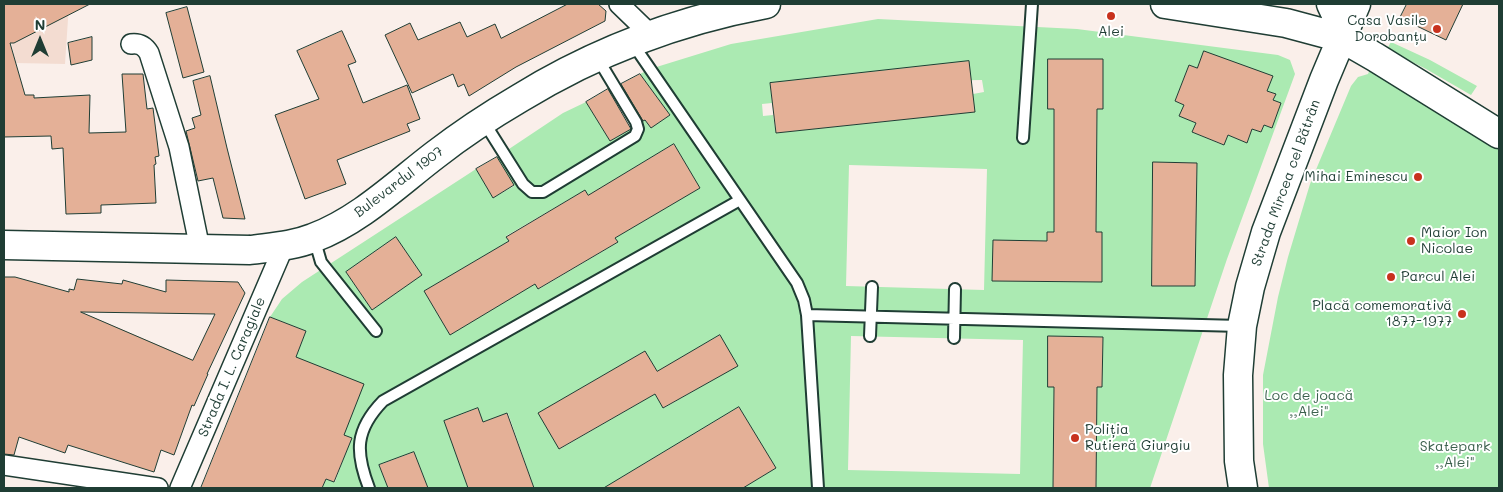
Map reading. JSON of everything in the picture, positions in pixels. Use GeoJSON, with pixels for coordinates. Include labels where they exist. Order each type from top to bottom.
{"type":"FeatureCollection","features":[{"type":"Feature","properties":{"kind":"main road","name":"Bulevardul 1907"},"geometry":{"type":"LineString","coordinates":[[4,245],[250,250],[284,246],[314,238],[351,218],[446,147],[562,73],[642,39],[738,9],[766,4]]}},
{"type":"Feature","properties":{"kind":"main road"},"geometry":{"type":"LineString","coordinates":[[1165,4],[1286,23],[1342,38],[1498,127]]}},
{"type":"Feature","properties":{"kind":"main road"},"geometry":{"type":"LineString","coordinates":[[1331,4],[1337,17],[1342,38]]}},
{"type":"Feature","properties":{"kind":"main road","name":"Strada Mircea cel Bătrân"},"geometry":{"type":"LineString","coordinates":[[1243,488],[1239,462],[1238,375],[1242,326],[1250,287],[1266,232],[1324,80],[1356,4]]}},
{"type":"Feature","properties":{"kind":"street"},"geometry":{"type":"LineString","coordinates":[[619,4],[642,39]]}},
{"type":"Feature","properties":{"kind":"street"},"geometry":{"type":"LineString","coordinates":[[131,44],[141,44],[146,47],[152,62],[179,147],[200,249]]}},
{"type":"Feature","properties":{"kind":"street","name":"Strada I. L. Caragiale"},"geometry":{"type":"LineString","coordinates":[[180,488],[284,246]]}},
{"type":"Feature","properties":{"kind":"street"},"geometry":{"type":"LineString","coordinates":[[4,465],[158,488]]}},
{"type":"Feature","properties":{"kind":"lane"},"geometry":{"type":"LineString","coordinates":[[1023,138],[1032,4]]}},
{"type":"Feature","properties":{"kind":"lane"},"geometry":{"type":"LineString","coordinates":[[642,39],[740,200],[797,282],[808,315],[818,488]]}},
{"type":"Feature","properties":{"kind":"lane"},"geometry":{"type":"LineString","coordinates":[[484,121],[523,184],[532,192],[543,192],[635,136],[638,129],[636,122],[598,57]]}},
{"type":"Feature","properties":{"kind":"lane"},"geometry":{"type":"LineString","coordinates":[[369,488],[360,462],[360,443],[363,428],[370,414],[383,401],[740,200]]}},
{"type":"Feature","properties":{"kind":"lane"},"geometry":{"type":"LineString","coordinates":[[314,238],[320,262],[376,331]]}},
{"type":"Feature","properties":{"kind":"lane"},"geometry":{"type":"LineString","coordinates":[[870,336],[872,287]]}},
{"type":"Feature","properties":{"kind":"lane"},"geometry":{"type":"LineString","coordinates":[[954,338],[955,289]]}},
{"type":"Feature","properties":{"kind":"lane"},"geometry":{"type":"LineString","coordinates":[[808,315],[1242,326]]}},
{"type":"Feature","properties":{"kind":"shaded area"},"geometry":{"type":"Polygon","coordinates":[[[4,4],[69,4],[65,64],[16,63],[4,13],[4,4]]]}},
{"type":"Feature","properties":{"kind":"green space"},"geometry":{"type":"Polygon","coordinates":[[[878,19],[1077,29],[1278,55],[1290,60],[1295,74],[1227,259],[1150,488],[1096,488],[1097,387],[1102,387],[1103,337],[1048,337],[1048,387],[1054,387],[1053,488],[743,488],[776,468],[739,407],[619,479],[624,488],[534,488],[508,413],[483,422],[478,408],[445,421],[468,488],[428,488],[414,452],[379,465],[388,488],[322,488],[326,479],[335,482],[351,438],[283,463],[274,488],[243,488],[306,331],[270,317],[282,299],[302,282],[476,169],[493,198],[514,186],[497,157],[563,113],[586,102],[610,141],[632,128],[609,89],[620,85],[651,128],[670,115],[640,74],[650,69],[731,44],[878,19]],[[1048,59],[1048,108],[1054,109],[1054,232],[1047,232],[1047,241],[993,241],[993,281],[1102,282],[1102,232],[1096,232],[1097,109],[1103,109],[1103,59],[1048,59]],[[1189,65],[1175,101],[1184,105],[1179,116],[1196,123],[1192,132],[1223,145],[1228,135],[1247,143],[1252,129],[1261,132],[1264,125],[1272,128],[1275,94],[1267,91],[1272,77],[1197,68],[1189,65]],[[982,80],[770,83],[772,103],[762,104],[763,116],[773,115],[776,133],[974,112],[973,94],[984,92],[982,80]],[[674,144],[588,195],[585,190],[506,236],[509,241],[424,291],[450,335],[535,284],[539,289],[617,243],[615,238],[700,188],[674,144]],[[1153,162],[1152,285],[1195,286],[1197,163],[1153,162]],[[849,165],[846,286],[984,290],[987,169],[849,165]],[[396,237],[346,272],[372,310],[422,275],[396,237]],[[720,335],[657,371],[645,351],[538,413],[560,449],[655,394],[664,408],[737,366],[720,335]],[[851,336],[848,470],[1020,474],[1023,340],[851,336]]]}},
{"type":"Feature","properties":{"kind":"green space"},"geometry":{"type":"Polygon","coordinates":[[[1391,42],[1430,60],[1477,86],[1471,95],[1387,49],[1391,42]]]}},
{"type":"Feature","properties":{"kind":"green space","name":"Parcul Alei"},"geometry":{"type":"Polygon","coordinates":[[[1375,57],[1499,134],[1499,488],[1269,488],[1263,444],[1263,375],[1278,297],[1310,184],[1351,86],[1358,77],[1368,74],[1375,57]]]}},
{"type":"Feature","properties":{"kind":"building"},"geometry":{"type":"Polygon","coordinates":[[[4,4],[90,4],[14,43],[10,43],[25,95],[34,95],[34,98],[90,95],[89,133],[126,132],[122,74],[143,74],[147,109],[153,108],[159,156],[155,157],[156,164],[154,165],[156,203],[101,205],[101,213],[66,214],[63,148],[52,149],[51,136],[4,137],[4,4]]]}},
{"type":"Feature","properties":{"kind":"building"},"geometry":{"type":"Polygon","coordinates":[[[568,4],[598,4],[606,11],[605,21],[516,67],[469,96],[464,84],[458,87],[453,74],[412,93],[385,35],[410,23],[418,40],[460,22],[467,37],[495,24],[501,38],[568,4]]]}},
{"type":"Feature","properties":{"kind":"building","name":"Casa Vasile Dorobanțu"},"geometry":{"type":"Polygon","coordinates":[[[1407,4],[1463,4],[1446,40],[1400,18],[1407,4]]]}},
{"type":"Feature","properties":{"kind":"building"},"geometry":{"type":"Polygon","coordinates":[[[187,7],[204,72],[183,78],[166,13],[187,7]]]}},
{"type":"Feature","properties":{"kind":"building"},"geometry":{"type":"Polygon","coordinates":[[[342,31],[356,62],[348,65],[363,103],[407,85],[420,119],[407,124],[410,131],[337,160],[346,184],[305,199],[275,115],[319,99],[297,51],[342,31]]]}},
{"type":"Feature","properties":{"kind":"building"},"geometry":{"type":"Polygon","coordinates":[[[92,37],[92,60],[71,65],[68,43],[92,37]]]}},
{"type":"Feature","properties":{"kind":"building"},"geometry":{"type":"Polygon","coordinates":[[[1204,51],[1273,76],[1267,91],[1276,94],[1273,100],[1281,103],[1272,128],[1264,125],[1261,132],[1252,129],[1247,143],[1228,135],[1224,145],[1192,132],[1196,123],[1179,116],[1184,105],[1175,101],[1189,65],[1197,68],[1204,51]]]}},
{"type":"Feature","properties":{"kind":"building"},"geometry":{"type":"Polygon","coordinates":[[[1048,59],[1103,59],[1103,109],[1097,109],[1096,232],[1102,232],[1102,282],[992,281],[993,240],[1047,241],[1047,232],[1054,232],[1054,109],[1048,109],[1048,59]]]}},
{"type":"Feature","properties":{"kind":"building"},"geometry":{"type":"Polygon","coordinates":[[[969,61],[975,112],[776,133],[770,83],[969,61]]]}},
{"type":"Feature","properties":{"kind":"building"},"geometry":{"type":"Polygon","coordinates":[[[640,74],[670,115],[651,128],[645,120],[643,121],[621,84],[640,74]]]}},
{"type":"Feature","properties":{"kind":"building"},"geometry":{"type":"Polygon","coordinates":[[[210,76],[245,219],[223,218],[213,178],[198,181],[186,131],[195,128],[192,118],[201,115],[193,81],[210,76]]]}},
{"type":"Feature","properties":{"kind":"building"},"geometry":{"type":"Polygon","coordinates":[[[608,89],[631,129],[610,141],[586,102],[608,89]]]}},
{"type":"Feature","properties":{"kind":"building"},"geometry":{"type":"Polygon","coordinates":[[[674,144],[700,188],[615,238],[618,242],[538,289],[535,284],[450,335],[424,291],[509,241],[506,237],[585,190],[588,195],[674,144]]]}},
{"type":"Feature","properties":{"kind":"building"},"geometry":{"type":"Polygon","coordinates":[[[497,157],[514,185],[493,198],[476,169],[497,157]]]}},
{"type":"Feature","properties":{"kind":"building"},"geometry":{"type":"Polygon","coordinates":[[[1153,162],[1197,163],[1195,286],[1152,286],[1153,162]]]}},
{"type":"Feature","properties":{"kind":"building"},"geometry":{"type":"Polygon","coordinates":[[[396,237],[422,275],[372,310],[346,272],[396,237]]]}},
{"type":"Feature","properties":{"kind":"building"},"geometry":{"type":"Polygon","coordinates":[[[4,277],[15,277],[69,292],[69,289],[74,290],[77,279],[122,284],[123,280],[166,292],[166,280],[238,282],[245,293],[194,406],[192,405],[174,455],[161,450],[154,472],[68,445],[65,453],[19,437],[14,455],[4,454],[4,277]],[[81,312],[193,360],[215,314],[81,312]]]}},
{"type":"Feature","properties":{"kind":"building"},"geometry":{"type":"Polygon","coordinates":[[[270,317],[306,331],[296,357],[364,384],[344,435],[352,438],[334,482],[326,479],[322,488],[201,488],[270,317]]]}},
{"type":"Feature","properties":{"kind":"building"},"geometry":{"type":"Polygon","coordinates":[[[720,335],[738,366],[663,408],[655,394],[559,449],[538,413],[645,351],[657,371],[720,335]]]}},
{"type":"Feature","properties":{"kind":"building","name":"Poliția Rutieră Giurgiu"},"geometry":{"type":"Polygon","coordinates":[[[1048,336],[1103,337],[1102,387],[1097,387],[1096,488],[1053,488],[1054,387],[1048,387],[1048,336]]]}},
{"type":"Feature","properties":{"kind":"building"},"geometry":{"type":"Polygon","coordinates":[[[739,407],[776,468],[743,488],[604,488],[739,407]]]}},
{"type":"Feature","properties":{"kind":"building"},"geometry":{"type":"Polygon","coordinates":[[[478,408],[483,422],[507,413],[534,488],[468,488],[444,421],[478,408]]]}},
{"type":"Feature","properties":{"kind":"building"},"geometry":{"type":"Polygon","coordinates":[[[414,452],[428,488],[388,488],[379,465],[414,452]]]}},
{"type":"Feature","properties":{"kind":"place","name":"Alei"},"geometry":{"type":"Point","coordinates":[1111,16]}},
{"type":"Feature","properties":{"kind":"place","name":"Casa Vasile Dorobanțu"},"geometry":{"type":"Point","coordinates":[1437,29]}},
{"type":"Feature","properties":{"kind":"place","name":"Mihai Eminescu"},"geometry":{"type":"Point","coordinates":[1418,177]}},
{"type":"Feature","properties":{"kind":"place","name":"Maior Ion Nicolae"},"geometry":{"type":"Point","coordinates":[1411,241]}},
{"type":"Feature","properties":{"kind":"place","name":"Parcul Alei"},"geometry":{"type":"Point","coordinates":[1391,277]}},
{"type":"Feature","properties":{"kind":"place","name":"Placă comemorativă 1877-1977"},"geometry":{"type":"Point","coordinates":[1462,314]}},
{"type":"Feature","properties":{"kind":"place","name":"Poliția Rutieră Giurgiu"},"geometry":{"type":"Point","coordinates":[1075,438]}},
{"type":"Feature","properties":{"kind":"park label","name":"Loc de joacă ,,Alei\""},"geometry":{"type":"Point","coordinates":[1309,404]}},
{"type":"Feature","properties":{"kind":"park label","name":"Skatepark ,,Alei\""},"geometry":{"type":"Point","coordinates":[1455,456]}}]}
